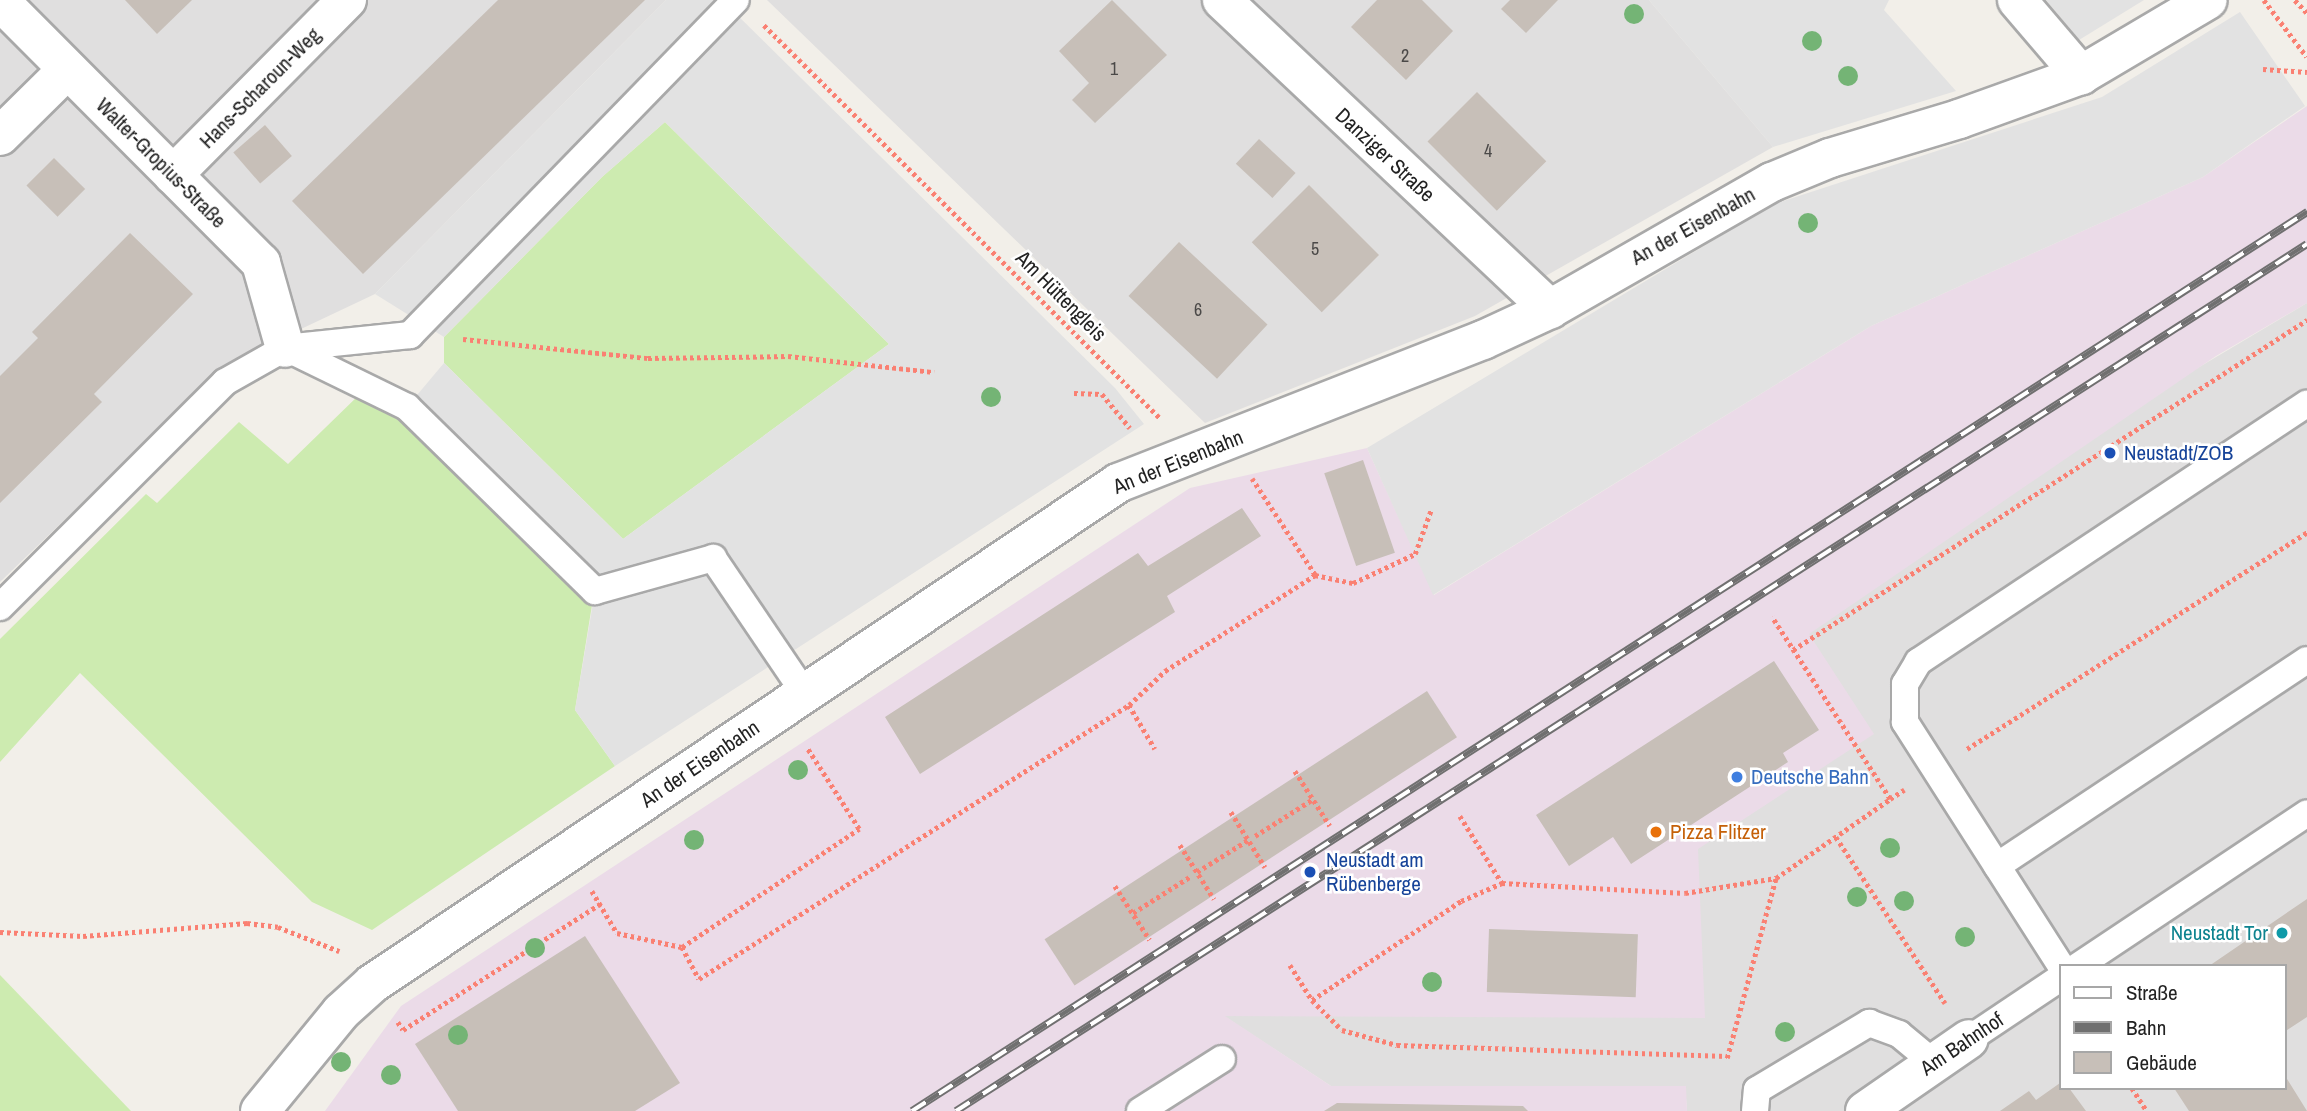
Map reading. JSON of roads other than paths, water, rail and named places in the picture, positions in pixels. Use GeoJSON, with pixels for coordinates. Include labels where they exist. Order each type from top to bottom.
{"type":"FeatureCollection","features":[{"type":"Feature","properties":{"kind":"street","name":"Hans-Scharoun-Weg"},"geometry":{"type":"LineString","coordinates":[[173,175],[348,0]]}},
{"type":"Feature","properties":{"kind":"street","name":"Danziger Straße"},"geometry":{"type":"LineString","coordinates":[[1222,0],[1550,309]]}},
{"type":"Feature","properties":{"kind":"street"},"geometry":{"type":"LineString","coordinates":[[2017,0],[2081,75]]}},
{"type":"Feature","properties":{"kind":"street","name":"An der Eisenbahn"},"geometry":{"type":"LineString","coordinates":[[260,1111],[341,1012],[372,984],[1097,496],[1550,309],[1679,232],[1803,168],[2081,75],[2208,0]]}},
{"type":"Feature","properties":{"kind":"street","name":"Walter-Gropius-Straße"},"geometry":{"type":"LineString","coordinates":[[0,1],[261,263],[285,348]]}},
{"type":"Feature","properties":{"kind":"street"},"geometry":{"type":"LineString","coordinates":[[0,136],[68,69]]}},
{"type":"Feature","properties":{"kind":"street","name":"Am Bahnhof"},"geometry":{"type":"LineString","coordinates":[[1865,1111],[1969,1039]]}},
{"type":"Feature","properties":{"kind":"lane"},"geometry":{"type":"LineString","coordinates":[[0,607],[225,382],[285,348],[410,335],[736,0]]}},
{"type":"Feature","properties":{"kind":"lane"},"geometry":{"type":"LineString","coordinates":[[285,348],[407,407],[595,591],[713,558],[794,701]]}},
{"type":"Feature","properties":{"kind":"lane"},"geometry":{"type":"LineString","coordinates":[[2060,964],[1902,712],[1905,684],[1918,662],[2307,404]]}},
{"type":"Feature","properties":{"kind":"lane"},"geometry":{"type":"LineString","coordinates":[[1997,866],[2307,660]]}},
{"type":"Feature","properties":{"kind":"lane"},"geometry":{"type":"LineString","coordinates":[[2081,964],[2307,813]]}},
{"type":"Feature","properties":{"kind":"lane","name":"Am Bahnhof"},"geometry":{"type":"LineString","coordinates":[[1969,1039],[2058,979]]}},
{"type":"Feature","properties":{"kind":"lane"},"geometry":{"type":"LineString","coordinates":[[1755,1111],[1758,1090],[1869,1023],[1899,1034],[1934,1063]]}},
{"type":"Feature","properties":{"kind":"lane"},"geometry":{"type":"LineString","coordinates":[[1140,1111],[1222,1059]]}},
{"type":"Feature","properties":{"kind":"railway"},"geometry":{"type":"LineString","coordinates":[[912,1111],[2307,212]]}},
{"type":"Feature","properties":{"kind":"railway"},"geometry":{"type":"LineString","coordinates":[[956,1111],[2307,244]]}},
{"type":"Feature","properties":{"kind":"place","name":"Neustadt/ZOB"},"geometry":{"type":"Point","coordinates":[2110,453]}},
{"type":"Feature","properties":{"kind":"place","name":"Deutsche Bahn"},"geometry":{"type":"Point","coordinates":[1737,777]}},
{"type":"Feature","properties":{"kind":"place","name":"Pizza Flitzer"},"geometry":{"type":"Point","coordinates":[1656,832]}},
{"type":"Feature","properties":{"kind":"place","name":"Neustadt am Rübenberge"},"geometry":{"type":"Point","coordinates":[1310,872]}},
{"type":"Feature","properties":{"kind":"place","name":"Neustadt Tor"},"geometry":{"type":"Point","coordinates":[2282,933]}}]}
